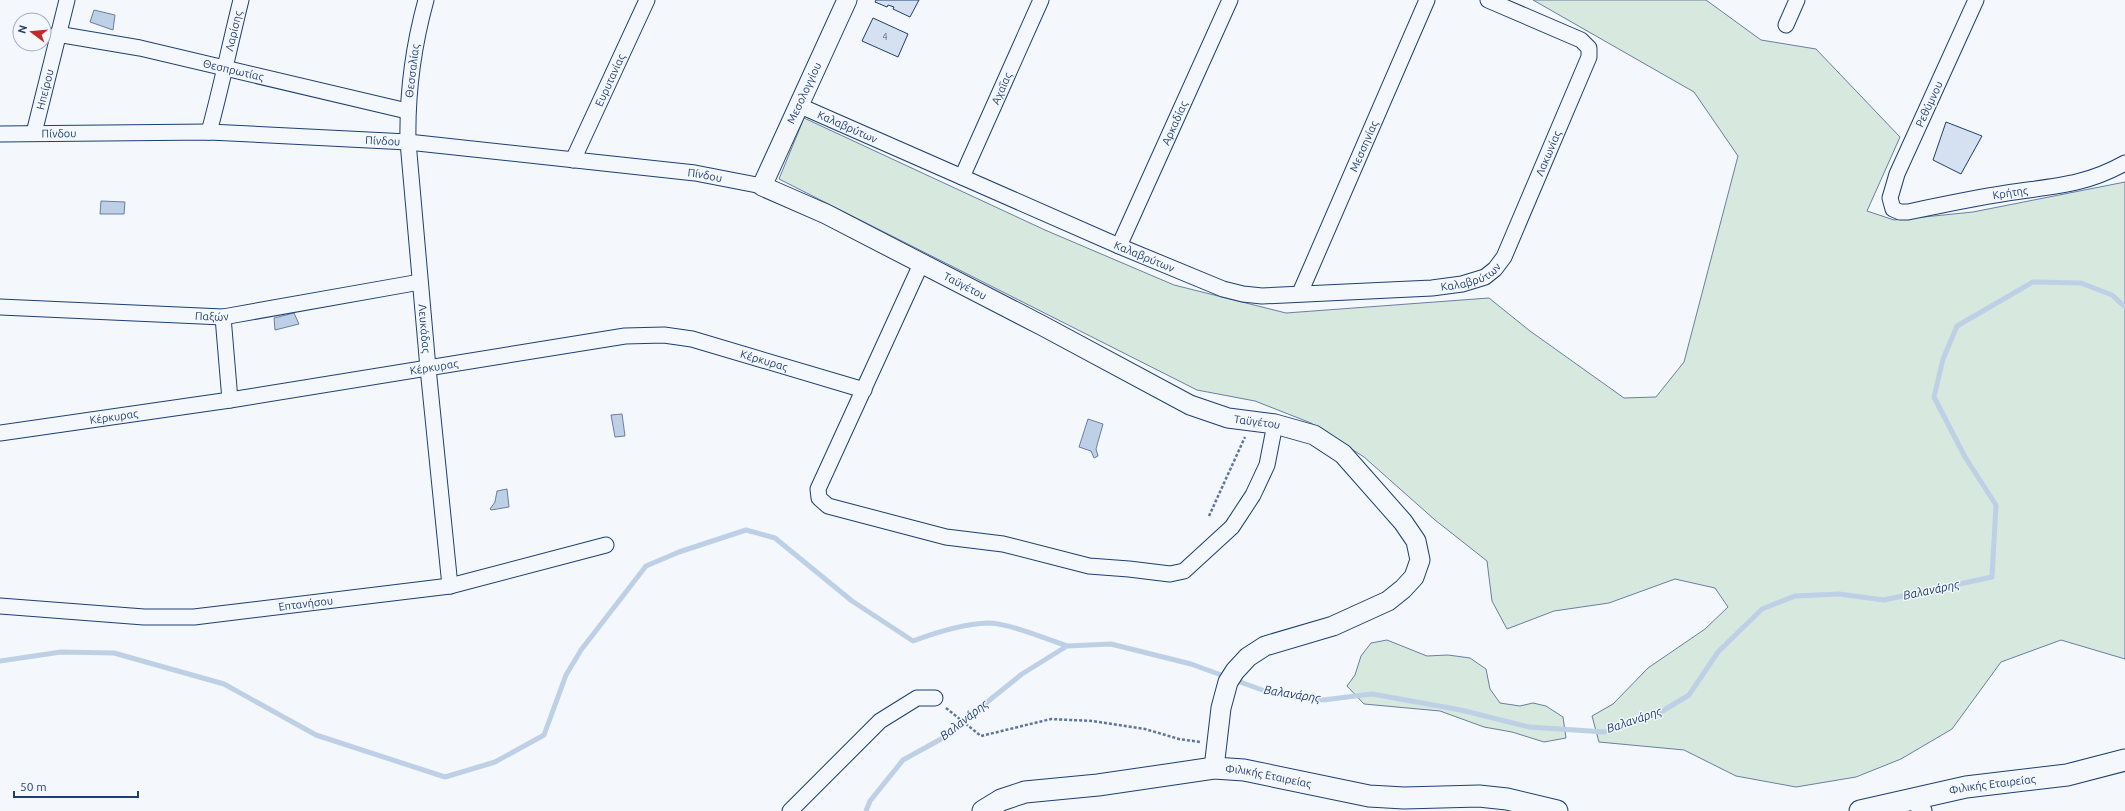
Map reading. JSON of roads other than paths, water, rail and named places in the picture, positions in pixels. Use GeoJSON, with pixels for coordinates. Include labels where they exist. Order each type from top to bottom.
{"type":"FeatureCollection","features":[{"type":"Feature","properties":{"kind":"main road","name":"Φιλικής Εταιρείας"},"geometry":{"type":"LineString","coordinates":[[1860,811],[1919,804],[1966,786],[2068,775],[2125,760]]}},
{"type":"Feature","properties":{"kind":"main road","name":"Φιλικής Εταιρείας"},"geometry":{"type":"LineString","coordinates":[[984,811],[1001,800],[1025,792],[1098,785],[1214,768],[1244,770],[1369,796],[1404,798],[1479,796],[1507,799],[1557,811]]}},
{"type":"Feature","properties":{"kind":"street","name":"Ηπείρου"},"geometry":{"type":"LineString","coordinates":[[34,133],[57,34],[67,0]]}},
{"type":"Feature","properties":{"kind":"street","name":"Λαρίσης"},"geometry":{"type":"LineString","coordinates":[[209,132],[226,69],[228,50],[241,0]]}},
{"type":"Feature","properties":{"kind":"street","name":"Θεσσαλίας"},"geometry":{"type":"LineString","coordinates":[[408,142],[407,111],[414,50],[426,0]]}},
{"type":"Feature","properties":{"kind":"street","name":"Ευρυτανίας"},"geometry":{"type":"LineString","coordinates":[[573,160],[647,0]]}},
{"type":"Feature","properties":{"kind":"street","name":"Μεσολογγίου"},"geometry":{"type":"LineString","coordinates":[[762,186],[847,0]]}},
{"type":"Feature","properties":{"kind":"street","name":"Αχαΐας"},"geometry":{"type":"LineString","coordinates":[[962,177],[1041,0]]}},
{"type":"Feature","properties":{"kind":"street","name":"Αρκαδίας"},"geometry":{"type":"LineString","coordinates":[[1119,246],[1230,0]]}},
{"type":"Feature","properties":{"kind":"street","name":"Μεσσηνίας"},"geometry":{"type":"LineString","coordinates":[[1300,293],[1427,0]]}},
{"type":"Feature","properties":{"kind":"street","name":"Λακωνίας"},"geometry":{"type":"LineString","coordinates":[[1488,0],[1581,40],[1589,48],[1586,65],[1504,257]]}},
{"type":"Feature","properties":{"kind":"street"},"geometry":{"type":"LineString","coordinates":[[1786,25],[1797,0]]}},
{"type":"Feature","properties":{"kind":"street","name":"Ρεθύμνου"},"geometry":{"type":"LineString","coordinates":[[1893,209],[1890,198],[1897,174],[1976,0]]}},
{"type":"Feature","properties":{"kind":"street","name":"Θεσπρωτίας"},"geometry":{"type":"LineString","coordinates":[[57,34],[140,48],[407,111]]}},
{"type":"Feature","properties":{"kind":"street","name":"Καλαβρύτων"},"geometry":{"type":"LineString","coordinates":[[798,105],[1119,246],[1223,289],[1243,294],[1262,296],[1300,293],[1432,288],[1462,284],[1485,277],[1495,269],[1504,257]]}},
{"type":"Feature","properties":{"kind":"street","name":"Πίνδου"},"geometry":{"type":"LineString","coordinates":[[0,134],[209,132],[408,142],[695,173],[762,186]]}},
{"type":"Feature","properties":{"kind":"street","name":"Λευκάδας"},"geometry":{"type":"LineString","coordinates":[[408,142],[428,368],[450,586]]}},
{"type":"Feature","properties":{"kind":"street","name":"Κρήτης"},"geometry":{"type":"LineString","coordinates":[[1893,209],[1900,212],[1908,212],[2006,193],[2077,183],[2107,173],[2125,163]]}},
{"type":"Feature","properties":{"kind":"street","name":"Ταϋγέτου"},"geometry":{"type":"LineString","coordinates":[[762,186],[826,214],[1043,326],[1190,405],[1228,418],[1275,424],[1314,435],[1343,454],[1403,522],[1416,541],[1420,560],[1414,577],[1403,589],[1388,601],[1333,626],[1265,646],[1248,657],[1235,671],[1224,693],[1219,720],[1214,768]]}},
{"type":"Feature","properties":{"kind":"street"},"geometry":{"type":"LineString","coordinates":[[921,264],[818,489],[819,498],[822,503],[856,514],[946,537],[1003,544],[1089,566],[1170,574],[1184,571],[1232,527],[1253,495],[1267,465],[1275,424]]}},
{"type":"Feature","properties":{"kind":"street","name":"Παξών"},"geometry":{"type":"LineString","coordinates":[[0,307],[223,317],[420,282]]}},
{"type":"Feature","properties":{"kind":"street"},"geometry":{"type":"LineString","coordinates":[[223,317],[230,400]]}},
{"type":"Feature","properties":{"kind":"street","name":"Κέρκυρας"},"geometry":{"type":"LineString","coordinates":[[0,434],[230,400],[605,338],[664,335],[679,336],[719,346],[864,390]]}},
{"type":"Feature","properties":{"kind":"street","name":"Επτανήσου"},"geometry":{"type":"LineString","coordinates":[[0,606],[144,618],[194,617],[450,586],[606,545]]}},
{"type":"Feature","properties":{"kind":"street"},"geometry":{"type":"LineString","coordinates":[[790,811],[880,721],[916,698],[935,698]]}},
{"type":"Feature","properties":{"kind":"water"},"geometry":{"type":"Polygon","coordinates":[[[94,10],[115,15],[113,30],[90,22],[94,10]]]}},
{"type":"Feature","properties":{"kind":"water"},"geometry":{"type":"Polygon","coordinates":[[[101,201],[125,202],[124,214],[100,214],[101,201]]]}},
{"type":"Feature","properties":{"kind":"water"},"geometry":{"type":"Polygon","coordinates":[[[294,313],[299,324],[275,330],[274,318],[294,313]]]}},
{"type":"Feature","properties":{"kind":"water"},"geometry":{"type":"Polygon","coordinates":[[[622,414],[625,436],[615,437],[611,415],[622,414]]]}},
{"type":"Feature","properties":{"kind":"water"},"geometry":{"type":"Polygon","coordinates":[[[1088,419],[1103,424],[1096,449],[1098,456],[1094,458],[1091,451],[1079,447],[1088,419]]]}},
{"type":"Feature","properties":{"kind":"water"},"geometry":{"type":"Polygon","coordinates":[[[507,489],[509,507],[491,510],[490,509],[495,502],[497,491],[507,489]]]}},
{"type":"Feature","properties":{"kind":"waterway","name":"Βαλανάρης"},"geometry":{"type":"LineString","coordinates":[[866,811],[870,801],[903,760],[941,739],[1022,674],[1067,646],[1111,644],[1191,664],[1265,691],[1323,700],[1372,694],[1461,710],[1529,727],[1605,732],[1656,715],[1689,695],[1718,652],[1762,609],[1795,596],[1839,594],[1884,600],[1992,577],[1996,505],[1965,457],[1934,397],[1943,359],[1957,326],[2033,282],[2081,283],[2112,295],[2125,307]]}},
{"type":"Feature","properties":{"kind":"waterway"},"geometry":{"type":"LineString","coordinates":[[0,661],[61,652],[114,653],[224,684],[316,735],[445,777],[495,762],[544,735],[566,675],[581,650],[646,566],[679,552],[746,530],[775,538],[852,601],[913,641],[950,629],[988,623],[1017,628],[1067,646]]}}]}
